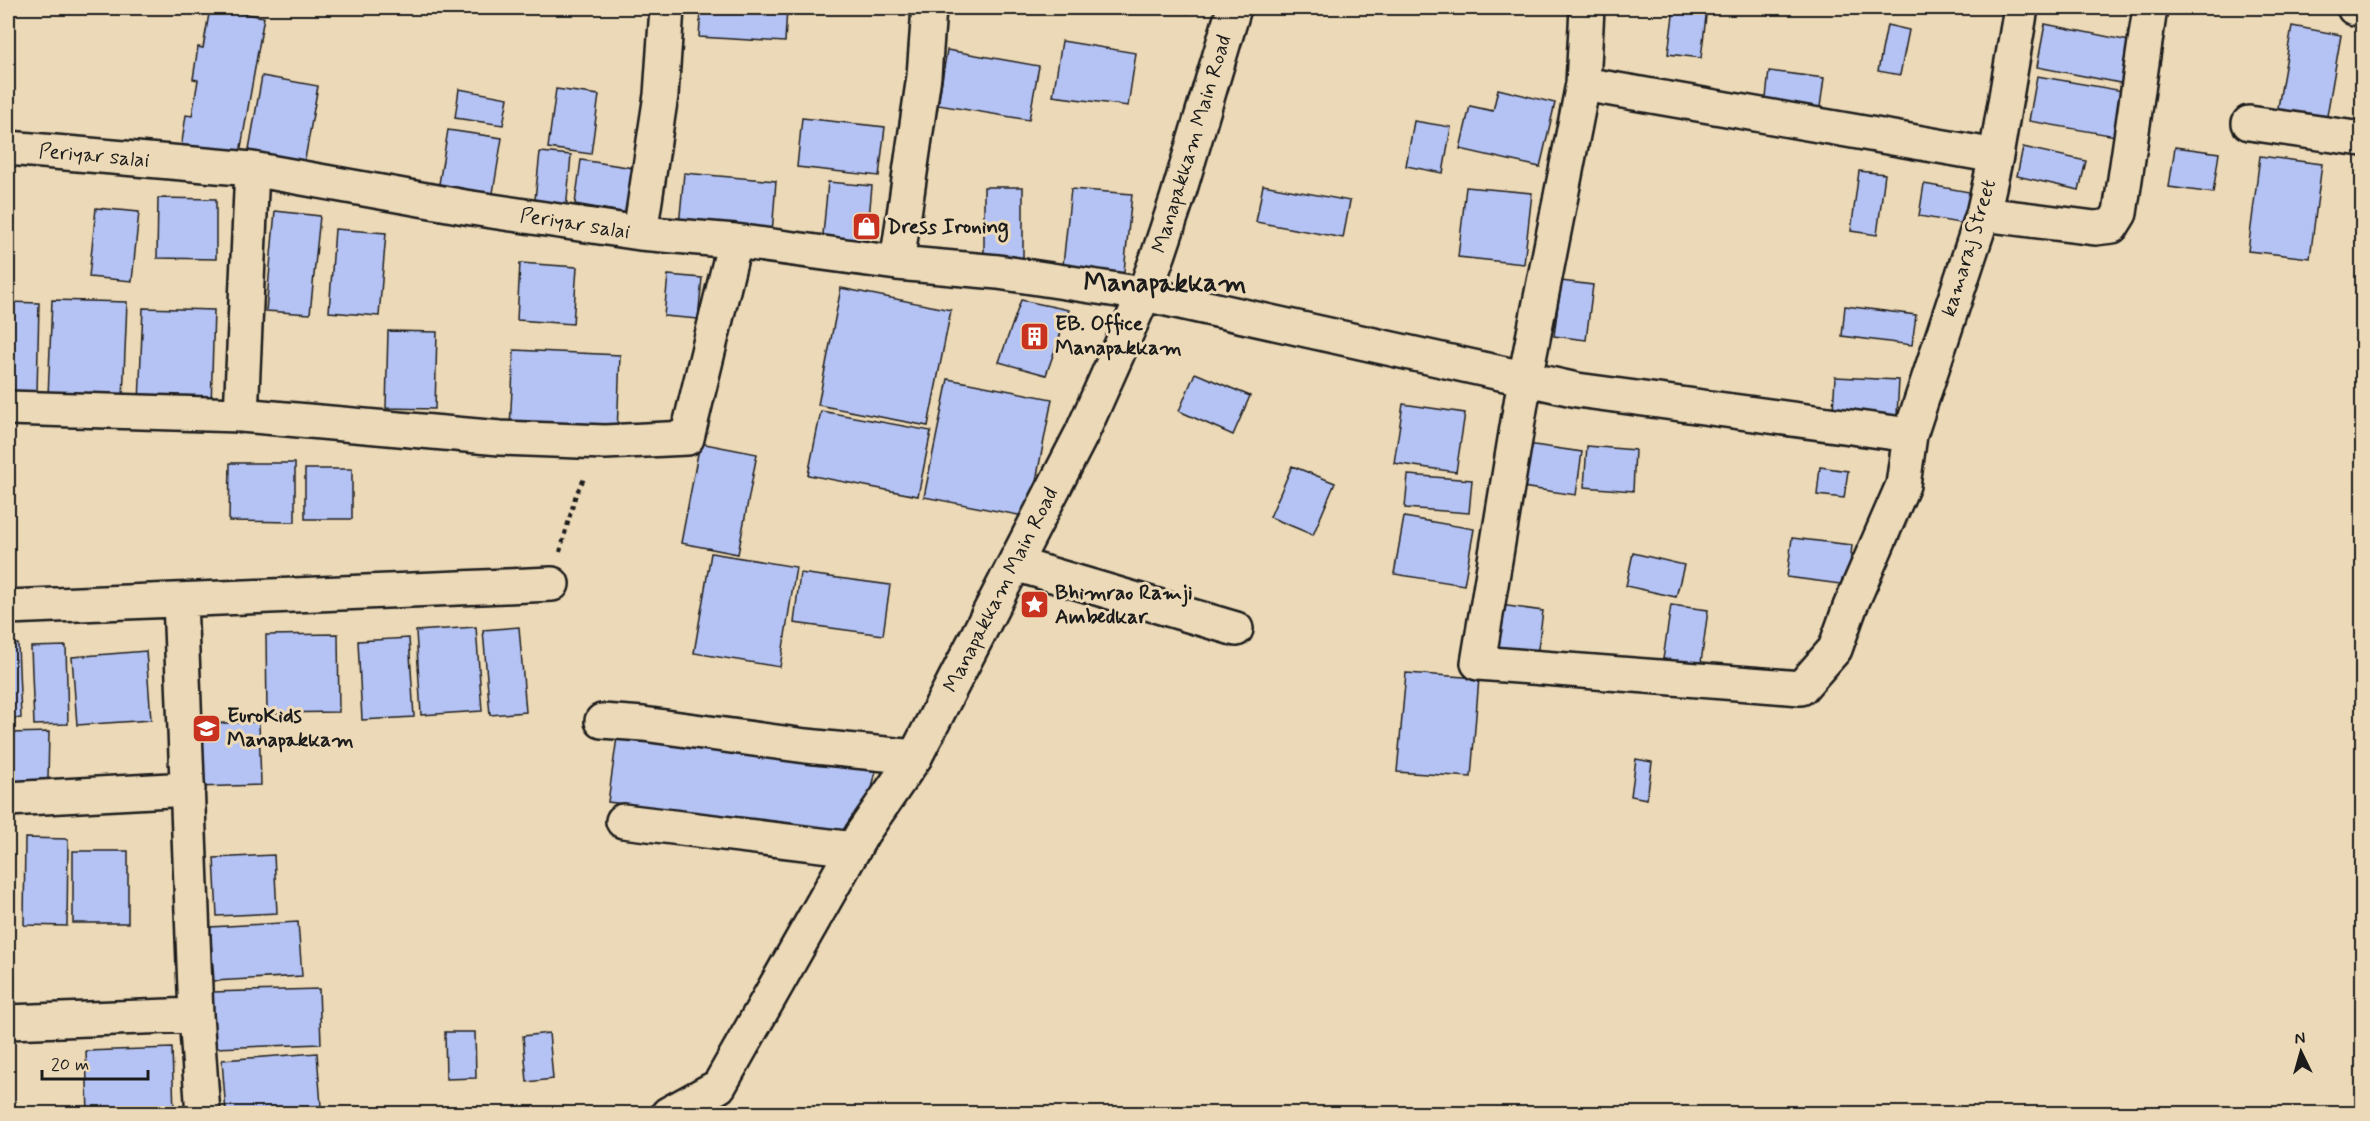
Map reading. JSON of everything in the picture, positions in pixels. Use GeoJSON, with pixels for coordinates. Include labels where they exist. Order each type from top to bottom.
{"type":"FeatureCollection","features":[{"type":"Feature","properties":{"kind":"street"},"geometry":{"type":"LineString","coordinates":[[640,233],[661,95],[667,8]]}},
{"type":"Feature","properties":{"kind":"street"},"geometry":{"type":"LineString","coordinates":[[897,262],[924,76],[929,8]]}},
{"type":"Feature","properties":{"kind":"street","name":"Manapakkam Main Road"},"geometry":{"type":"LineString","coordinates":[[668,1113],[719,1086],[854,849],[915,757],[1015,564],[1082,433],[1144,294],[1177,199],[1234,8]]}},
{"type":"Feature","properties":{"kind":"street"},"geometry":{"type":"LineString","coordinates":[[1525,379],[1582,84],[1587,8]]}},
{"type":"Feature","properties":{"kind":"street","name":"kamaraj Street"},"geometry":{"type":"LineString","coordinates":[[1525,379],[1478,663],[1801,688],[1835,649],[1850,607],[1903,485],[1910,435],[1983,214],[1996,156],[2020,8]]}},
{"type":"Feature","properties":{"kind":"street"},"geometry":{"type":"LineString","coordinates":[[1983,214],[2095,228],[2112,226],[2120,213],[2150,8]]}},
{"type":"Feature","properties":{"kind":"street"},"geometry":{"type":"LineString","coordinates":[[2354,8],[2362,9]]}},
{"type":"Feature","properties":{"kind":"street"},"geometry":{"type":"LineString","coordinates":[[1582,84],[1996,156]]}},
{"type":"Feature","properties":{"kind":"street"},"geometry":{"type":"LineString","coordinates":[[2249,123],[2362,139]]}},
{"type":"Feature","properties":{"kind":"street","name":"Periyar salai"},"geometry":{"type":"LineString","coordinates":[[8,148],[252,169],[465,207],[640,233],[735,241],[897,262],[998,272],[1144,294],[1577,390],[1910,435]]}},
{"type":"Feature","properties":{"kind":"street"},"geometry":{"type":"LineString","coordinates":[[241,415],[252,169]]}},
{"type":"Feature","properties":{"kind":"street"},"geometry":{"type":"LineString","coordinates":[[8,408],[241,415],[500,438],[605,442],[687,438],[735,241]]}},
{"type":"Feature","properties":{"kind":"street"},"geometry":{"type":"LineString","coordinates":[[1015,564],[1236,629]]}},
{"type":"Feature","properties":{"kind":"street"},"geometry":{"type":"LineString","coordinates":[[8,607],[552,585]]}},
{"type":"Feature","properties":{"kind":"street"},"geometry":{"type":"LineString","coordinates":[[180,600],[196,1015],[203,1113]]}},
{"type":"Feature","properties":{"kind":"street"},"geometry":{"type":"LineString","coordinates":[[602,722],[643,724],[806,746],[915,757]]}},
{"type":"Feature","properties":{"kind":"street"},"geometry":{"type":"LineString","coordinates":[[8,799],[188,789]]}},
{"type":"Feature","properties":{"kind":"street"},"geometry":{"type":"LineString","coordinates":[[623,821],[854,849]]}},
{"type":"Feature","properties":{"kind":"street"},"geometry":{"type":"LineString","coordinates":[[8,1022],[196,1015]]}},
{"type":"Feature","properties":{"kind":"path"},"geometry":{"type":"LineString","coordinates":[[552,585],[576,495],[605,442]]}},
{"type":"Feature","properties":{"kind":"building"},"geometry":{"type":"Polygon","coordinates":[[[210,8],[264,17],[239,159],[181,149],[186,115],[192,116],[198,80],[193,79],[198,47],[203,48],[210,8]]]}},
{"type":"Feature","properties":{"kind":"building"},"geometry":{"type":"Polygon","coordinates":[[[701,8],[787,8],[785,42],[699,37],[701,8]]]}},
{"type":"Feature","properties":{"kind":"building"},"geometry":{"type":"Polygon","coordinates":[[[1130,8],[1189,8],[1189,13],[1130,13],[1130,8]]]}},
{"type":"Feature","properties":{"kind":"building"},"geometry":{"type":"Polygon","coordinates":[[[1674,8],[1707,8],[1701,58],[1668,54],[1674,8]]]}},
{"type":"Feature","properties":{"kind":"building"},"geometry":{"type":"Polygon","coordinates":[[[2045,24],[2144,44],[2136,86],[2037,67],[2045,24]]]}},
{"type":"Feature","properties":{"kind":"building"},"geometry":{"type":"Polygon","coordinates":[[[1887,25],[1909,30],[1900,75],[1878,71],[1887,25]]]}},
{"type":"Feature","properties":{"kind":"building"},"geometry":{"type":"Polygon","coordinates":[[[2292,26],[2341,35],[2324,133],[2275,125],[2292,26]]]}},
{"type":"Feature","properties":{"kind":"building"},"geometry":{"type":"Polygon","coordinates":[[[1062,41],[1136,53],[1128,106],[1053,96],[1062,41]]]}},
{"type":"Feature","properties":{"kind":"building"},"geometry":{"type":"Polygon","coordinates":[[[947,50],[1039,66],[1029,120],[938,105],[947,50]]]}},
{"type":"Feature","properties":{"kind":"building"},"geometry":{"type":"Polygon","coordinates":[[[1769,71],[1824,78],[1819,114],[1765,107],[1769,71]]]}},
{"type":"Feature","properties":{"kind":"building"},"geometry":{"type":"Polygon","coordinates":[[[262,76],[318,86],[304,165],[248,155],[262,76]]]}},
{"type":"Feature","properties":{"kind":"building"},"geometry":{"type":"Polygon","coordinates":[[[2037,76],[2129,92],[2121,137],[2029,121],[2037,76]]]}},
{"type":"Feature","properties":{"kind":"building"},"geometry":{"type":"Polygon","coordinates":[[[459,89],[508,98],[503,125],[455,118],[459,89]]]}},
{"type":"Feature","properties":{"kind":"building"},"geometry":{"type":"Polygon","coordinates":[[[556,89],[599,95],[591,154],[548,148],[556,89]]]}},
{"type":"Feature","properties":{"kind":"building"},"geometry":{"type":"Polygon","coordinates":[[[1498,89],[1555,103],[1540,167],[1460,149],[1470,106],[1493,111],[1498,89]]]}},
{"type":"Feature","properties":{"kind":"building"},"geometry":{"type":"Polygon","coordinates":[[[802,118],[885,127],[879,176],[797,167],[802,118]]]}},
{"type":"Feature","properties":{"kind":"building"},"geometry":{"type":"Polygon","coordinates":[[[1414,121],[1451,127],[1443,173],[1406,166],[1414,121]]]}},
{"type":"Feature","properties":{"kind":"building"},"geometry":{"type":"Polygon","coordinates":[[[448,130],[502,138],[491,205],[437,196],[448,130]]]}},
{"type":"Feature","properties":{"kind":"building"},"geometry":{"type":"Polygon","coordinates":[[[2023,147],[2086,161],[2079,190],[2017,176],[2023,147]]]}},
{"type":"Feature","properties":{"kind":"building"},"geometry":{"type":"Polygon","coordinates":[[[2175,147],[2219,153],[2213,193],[2169,187],[2175,147]]]}},
{"type":"Feature","properties":{"kind":"building"},"geometry":{"type":"Polygon","coordinates":[[[540,152],[571,155],[566,211],[534,209],[540,152]]]}},
{"type":"Feature","properties":{"kind":"building"},"geometry":{"type":"Polygon","coordinates":[[[2260,156],[2322,164],[2310,258],[2248,251],[2260,156]]]}},
{"type":"Feature","properties":{"kind":"building"},"geometry":{"type":"Polygon","coordinates":[[[581,160],[640,169],[633,214],[575,204],[581,160]]]}},
{"type":"Feature","properties":{"kind":"building"},"geometry":{"type":"Polygon","coordinates":[[[1859,171],[1885,174],[1877,235],[1851,231],[1859,171]]]}},
{"type":"Feature","properties":{"kind":"building"},"geometry":{"type":"Polygon","coordinates":[[[684,173],[776,181],[772,234],[679,226],[684,173]]]}},
{"type":"Feature","properties":{"kind":"building"},"geometry":{"type":"Polygon","coordinates":[[[828,182],[872,186],[866,249],[822,245],[828,182]]]}},
{"type":"Feature","properties":{"kind":"building"},"geometry":{"type":"Polygon","coordinates":[[[1924,184],[1975,193],[1970,225],[1919,216],[1924,184]]]}},
{"type":"Feature","properties":{"kind":"building"},"geometry":{"type":"Polygon","coordinates":[[[1263,185],[1350,201],[1343,238],[1256,222],[1263,185]]]}},
{"type":"Feature","properties":{"kind":"building"},"geometry":{"type":"Polygon","coordinates":[[[984,187],[1023,187],[1023,261],[984,261],[984,187]]]}},
{"type":"Feature","properties":{"kind":"building"},"geometry":{"type":"Polygon","coordinates":[[[1466,187],[1532,193],[1524,264],[1458,257],[1466,187]]]}},
{"type":"Feature","properties":{"kind":"building"},"geometry":{"type":"Polygon","coordinates":[[[1071,189],[1132,194],[1123,281],[1062,275],[1071,189]]]}},
{"type":"Feature","properties":{"kind":"building"},"geometry":{"type":"Polygon","coordinates":[[[158,198],[216,199],[216,259],[157,258],[158,198]]]}},
{"type":"Feature","properties":{"kind":"building"},"geometry":{"type":"Polygon","coordinates":[[[96,208],[139,212],[132,281],[89,277],[96,208]]]}},
{"type":"Feature","properties":{"kind":"building"},"geometry":{"type":"Polygon","coordinates":[[[275,211],[320,216],[310,314],[266,311],[275,211]]]}},
{"type":"Feature","properties":{"kind":"building"},"geometry":{"type":"Polygon","coordinates":[[[335,229],[386,233],[379,316],[329,312],[335,229]]]}},
{"type":"Feature","properties":{"kind":"building"},"geometry":{"type":"Polygon","coordinates":[[[520,263],[577,267],[573,324],[517,320],[520,263]]]}},
{"type":"Feature","properties":{"kind":"building"},"geometry":{"type":"Polygon","coordinates":[[[668,275],[702,278],[698,319],[664,316],[668,275]]]}},
{"type":"Feature","properties":{"kind":"building"},"geometry":{"type":"Polygon","coordinates":[[[1561,281],[1593,285],[1586,340],[1554,336],[1561,281]]]}},
{"type":"Feature","properties":{"kind":"building"},"geometry":{"type":"Polygon","coordinates":[[[841,288],[951,310],[928,426],[818,405],[841,288]]]}},
{"type":"Feature","properties":{"kind":"building"},"geometry":{"type":"Polygon","coordinates":[[[52,300],[127,302],[123,399],[48,397],[52,300]]]}},
{"type":"Feature","properties":{"kind":"building","name":"EB. Office Manapakkam"},"geometry":{"type":"Polygon","coordinates":[[[1021,300],[1069,310],[1046,375],[999,362],[1021,300]]]}},
{"type":"Feature","properties":{"kind":"building"},"geometry":{"type":"Polygon","coordinates":[[[8,302],[39,303],[37,394],[8,393],[8,302]]]}},
{"type":"Feature","properties":{"kind":"building"},"geometry":{"type":"Polygon","coordinates":[[[1845,306],[1916,315],[1912,345],[1842,336],[1845,306]]]}},
{"type":"Feature","properties":{"kind":"building"},"geometry":{"type":"Polygon","coordinates":[[[143,308],[214,310],[211,406],[139,403],[143,308]]]}},
{"type":"Feature","properties":{"kind":"building"},"geometry":{"type":"Polygon","coordinates":[[[388,331],[437,332],[435,409],[386,408],[388,331]]]}},
{"type":"Feature","properties":{"kind":"building"},"geometry":{"type":"Polygon","coordinates":[[[514,350],[620,355],[617,433],[510,428],[514,350]]]}},
{"type":"Feature","properties":{"kind":"building"},"geometry":{"type":"Polygon","coordinates":[[[1195,373],[1250,396],[1233,435],[1179,411],[1195,373]]]}},
{"type":"Feature","properties":{"kind":"building"},"geometry":{"type":"Polygon","coordinates":[[[1835,377],[1899,380],[1897,415],[1833,411],[1835,377]]]}},
{"type":"Feature","properties":{"kind":"building"},"geometry":{"type":"Polygon","coordinates":[[[948,379],[1052,399],[1029,517],[924,497],[948,379]]]}},
{"type":"Feature","properties":{"kind":"building"},"geometry":{"type":"Polygon","coordinates":[[[1403,404],[1465,413],[1456,472],[1394,463],[1403,404]]]}},
{"type":"Feature","properties":{"kind":"building"},"geometry":{"type":"Polygon","coordinates":[[[821,411],[931,431],[918,496],[808,475],[821,411]]]}},
{"type":"Feature","properties":{"kind":"building"},"geometry":{"type":"Polygon","coordinates":[[[700,443],[757,454],[738,554],[681,543],[700,443]]]}},
{"type":"Feature","properties":{"kind":"building"},"geometry":{"type":"Polygon","coordinates":[[[1527,444],[1582,452],[1576,495],[1522,487],[1527,444]]]}},
{"type":"Feature","properties":{"kind":"building"},"geometry":{"type":"Polygon","coordinates":[[[1587,446],[1635,450],[1633,491],[1584,487],[1587,446]]]}},
{"type":"Feature","properties":{"kind":"building"},"geometry":{"type":"Polygon","coordinates":[[[230,463],[295,463],[295,522],[229,521],[230,463]]]}},
{"type":"Feature","properties":{"kind":"building"},"geometry":{"type":"Polygon","coordinates":[[[1292,466],[1335,483],[1313,535],[1270,517],[1292,466]]]}},
{"type":"Feature","properties":{"kind":"building"},"geometry":{"type":"Polygon","coordinates":[[[1820,467],[1848,471],[1844,498],[1817,495],[1820,467]]]}},
{"type":"Feature","properties":{"kind":"building"},"geometry":{"type":"Polygon","coordinates":[[[305,469],[352,469],[352,519],[305,519],[305,469]]]}},
{"type":"Feature","properties":{"kind":"building"},"geometry":{"type":"Polygon","coordinates":[[[1408,475],[1472,480],[1469,513],[1405,508],[1408,475]]]}},
{"type":"Feature","properties":{"kind":"building"},"geometry":{"type":"Polygon","coordinates":[[[1404,517],[1474,529],[1464,585],[1394,574],[1404,517]]]}},
{"type":"Feature","properties":{"kind":"building"},"geometry":{"type":"Polygon","coordinates":[[[1792,538],[1852,545],[1848,585],[1787,577],[1792,538]]]}},
{"type":"Feature","properties":{"kind":"building"},"geometry":{"type":"Polygon","coordinates":[[[711,553],[796,567],[780,667],[694,653],[711,553]]]}},
{"type":"Feature","properties":{"kind":"building"},"geometry":{"type":"Polygon","coordinates":[[[1633,553],[1684,565],[1676,597],[1626,586],[1633,553]]]}},
{"type":"Feature","properties":{"kind":"building"},"geometry":{"type":"Polygon","coordinates":[[[800,573],[890,585],[883,635],[794,623],[800,573]]]}},
{"type":"Feature","properties":{"kind":"building"},"geometry":{"type":"Polygon","coordinates":[[[1500,605],[1543,611],[1537,656],[1494,650],[1500,605]]]}},
{"type":"Feature","properties":{"kind":"building"},"geometry":{"type":"Polygon","coordinates":[[[1671,605],[1708,610],[1699,678],[1661,673],[1671,605]]]}},
{"type":"Feature","properties":{"kind":"building"},"geometry":{"type":"Polygon","coordinates":[[[476,627],[482,711],[421,715],[416,631],[476,627]]]}},
{"type":"Feature","properties":{"kind":"building"},"geometry":{"type":"Polygon","coordinates":[[[519,627],[526,712],[490,715],[483,630],[519,627]]]}},
{"type":"Feature","properties":{"kind":"building"},"geometry":{"type":"Polygon","coordinates":[[[338,634],[339,712],[267,713],[266,635],[338,634]]]}},
{"type":"Feature","properties":{"kind":"building"},"geometry":{"type":"Polygon","coordinates":[[[409,638],[414,717],[362,720],[358,641],[409,638]]]}},
{"type":"Feature","properties":{"kind":"building"},"geometry":{"type":"Polygon","coordinates":[[[8,644],[18,644],[21,718],[8,719],[8,644]]]}},
{"type":"Feature","properties":{"kind":"building"},"geometry":{"type":"Polygon","coordinates":[[[66,646],[68,724],[34,725],[31,647],[66,646]]]}},
{"type":"Feature","properties":{"kind":"building"},"geometry":{"type":"Polygon","coordinates":[[[146,651],[151,720],[77,725],[72,657],[146,651]]]}},
{"type":"Feature","properties":{"kind":"building"},"geometry":{"type":"Polygon","coordinates":[[[1406,673],[1479,678],[1471,777],[1397,772],[1406,673]]]}},
{"type":"Feature","properties":{"kind":"building"},"geometry":{"type":"Polygon","coordinates":[[[259,722],[261,785],[196,787],[194,724],[259,722]]]}},
{"type":"Feature","properties":{"kind":"building"},"geometry":{"type":"Polygon","coordinates":[[[618,730],[878,761],[862,834],[608,802],[618,730]]]}},
{"type":"Feature","properties":{"kind":"building"},"geometry":{"type":"Polygon","coordinates":[[[49,732],[48,780],[8,781],[8,733],[49,732]]]}},
{"type":"Feature","properties":{"kind":"building"},"geometry":{"type":"Polygon","coordinates":[[[1636,759],[1652,762],[1647,799],[1631,796],[1636,759]]]}},
{"type":"Feature","properties":{"kind":"building"},"geometry":{"type":"Polygon","coordinates":[[[25,838],[68,839],[67,926],[24,925],[25,838]]]}},
{"type":"Feature","properties":{"kind":"building"},"geometry":{"type":"Polygon","coordinates":[[[8,840],[11,840],[13,928],[8,928],[8,840]]]}},
{"type":"Feature","properties":{"kind":"building"},"geometry":{"type":"Polygon","coordinates":[[[73,851],[128,851],[128,923],[73,923],[73,851]]]}},
{"type":"Feature","properties":{"kind":"building"},"geometry":{"type":"Polygon","coordinates":[[[274,855],[277,913],[217,916],[214,858],[274,855]]]}},
{"type":"Feature","properties":{"kind":"building"},"geometry":{"type":"Polygon","coordinates":[[[298,922],[302,976],[214,981],[210,927],[298,922]]]}},
{"type":"Feature","properties":{"kind":"building"},"geometry":{"type":"Polygon","coordinates":[[[319,989],[321,1044],[214,1048],[212,992],[319,989]]]}},
{"type":"Feature","properties":{"kind":"building"},"geometry":{"type":"Polygon","coordinates":[[[445,1032],[475,1032],[476,1078],[446,1079],[445,1032]]]}},
{"type":"Feature","properties":{"kind":"building"},"geometry":{"type":"Polygon","coordinates":[[[549,1033],[553,1079],[527,1082],[523,1036],[549,1033]]]}},
{"type":"Feature","properties":{"kind":"building"},"geometry":{"type":"Polygon","coordinates":[[[172,1048],[174,1114],[88,1114],[86,1051],[172,1048]]]}},
{"type":"Feature","properties":{"kind":"building"},"geometry":{"type":"Polygon","coordinates":[[[317,1053],[321,1106],[226,1113],[222,1060],[317,1053]]]}},
{"type":"Feature","properties":{"kind":"place","name":"Dress Ironing"},"geometry":{"type":"Point","coordinates":[866,227]}},
{"type":"Feature","properties":{"kind":"place","name":"EB. Office Manapakkam"},"geometry":{"type":"Point","coordinates":[1034,336]}},
{"type":"Feature","properties":{"kind":"place","name":"Bhimrao Ramji Ambedkar"},"geometry":{"type":"Point","coordinates":[1034,605]}},
{"type":"Feature","properties":{"kind":"place","name":"EuroKids Manapakkam"},"geometry":{"type":"Point","coordinates":[206,728]}},
{"type":"Feature","properties":{"kind":"district","name":"Manapakkam"},"geometry":{"type":"Point","coordinates":[1165,283]}}]}
